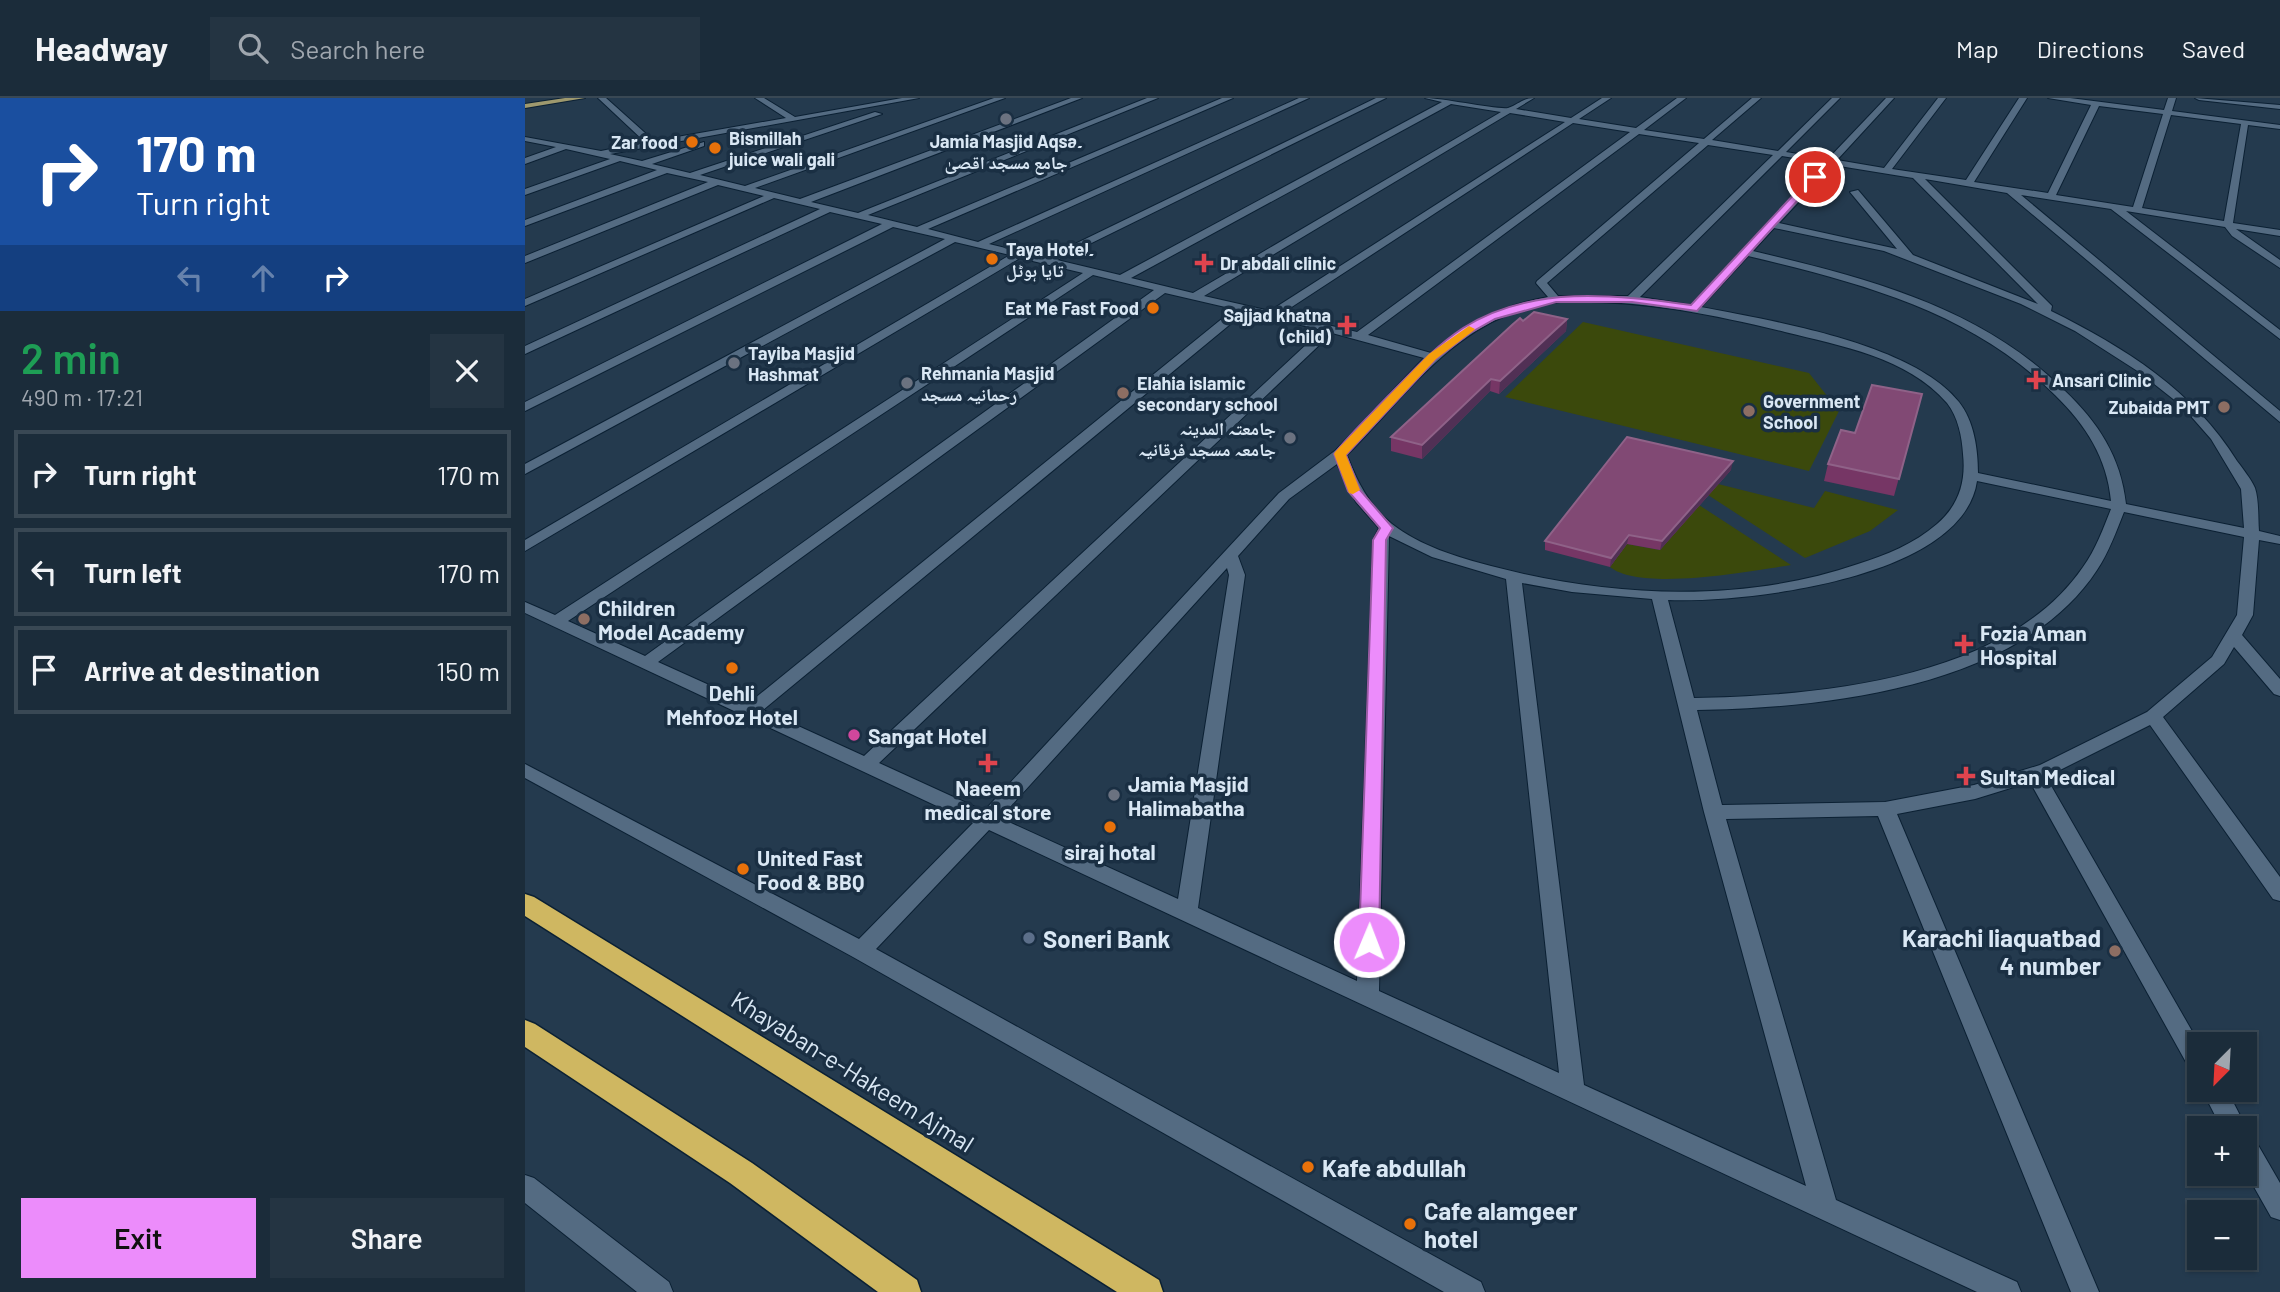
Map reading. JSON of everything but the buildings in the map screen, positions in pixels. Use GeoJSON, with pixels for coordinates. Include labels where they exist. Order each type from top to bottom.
{"type":"FeatureCollection","features":[{"type":"Feature","properties":{"kind":"highway","name":"Khayaban-e-Hakeem Ajmal"},"geometry":{"type":"LineString","coordinates":[[525,904],[1147,1292]]}},
{"type":"Feature","properties":{"kind":"highway"},"geometry":{"type":"LineString","coordinates":[[525,1032],[741,1173],[905,1292]]}},
{"type":"Feature","properties":{"kind":"main road"},"geometry":{"type":"LineString","coordinates":[[525,106],[582,98]]}},
{"type":"Feature","properties":{"kind":"street"},"geometry":{"type":"LineString","coordinates":[[602,98],[652,144]]}},
{"type":"Feature","properties":{"kind":"street"},"geometry":{"type":"LineString","coordinates":[[759,98],[793,119]]}},
{"type":"Feature","properties":{"kind":"street"},"geometry":{"type":"LineString","coordinates":[[597,153],[916,98]]}},
{"type":"Feature","properties":{"kind":"street"},"geometry":{"type":"LineString","coordinates":[[691,176],[905,105],[916,98]]}},
{"type":"Feature","properties":{"kind":"street"},"geometry":{"type":"LineString","coordinates":[[744,188],[1001,98]]}},
{"type":"Feature","properties":{"kind":"street"},"geometry":{"type":"LineString","coordinates":[[801,202],[1078,98]]}},
{"type":"Feature","properties":{"kind":"street"},"geometry":{"type":"LineString","coordinates":[[858,216],[1154,98]]}},
{"type":"Feature","properties":{"kind":"street"},"geometry":{"type":"LineString","coordinates":[[918,230],[1229,98]]}},
{"type":"Feature","properties":{"kind":"street"},"geometry":{"type":"LineString","coordinates":[[979,245],[1305,98]]}},
{"type":"Feature","properties":{"kind":"street"},"geometry":{"type":"LineString","coordinates":[[1047,261],[1382,98]]}},
{"type":"Feature","properties":{"kind":"street"},"geometry":{"type":"LineString","coordinates":[[1429,98],[2280,233]]}},
{"type":"Feature","properties":{"kind":"street"},"geometry":{"type":"LineString","coordinates":[[1194,297],[1530,98]]}},
{"type":"Feature","properties":{"kind":"street"},"geometry":{"type":"LineString","coordinates":[[1272,315],[1607,98]]}},
{"type":"Feature","properties":{"kind":"street"},"geometry":{"type":"LineString","coordinates":[[1359,336],[1682,98]]}},
{"type":"Feature","properties":{"kind":"street"},"geometry":{"type":"LineString","coordinates":[[1556,299],[1541,283],[1757,98]]}},
{"type":"Feature","properties":{"kind":"street"},"geometry":{"type":"LineString","coordinates":[[1632,299],[1836,98]]}},
{"type":"Feature","properties":{"kind":"street"},"geometry":{"type":"LineString","coordinates":[[1693,309],[1889,98]]}},
{"type":"Feature","properties":{"kind":"street"},"geometry":{"type":"LineString","coordinates":[[1887,170],[1942,98]]}},
{"type":"Feature","properties":{"kind":"street"},"geometry":{"type":"LineString","coordinates":[[1969,183],[2023,98]]}},
{"type":"Feature","properties":{"kind":"street"},"geometry":{"type":"LineString","coordinates":[[2052,98],[2280,127]]}},
{"type":"Feature","properties":{"kind":"street"},"geometry":{"type":"LineString","coordinates":[[2137,210],[2172,98]]}},
{"type":"Feature","properties":{"kind":"street"},"geometry":{"type":"LineString","coordinates":[[2199,98],[2280,107]]}},
{"type":"Feature","properties":{"kind":"street"},"geometry":{"type":"LineString","coordinates":[[1121,279],[1453,100]]}},
{"type":"Feature","properties":{"kind":"street"},"geometry":{"type":"LineString","coordinates":[[2051,196],[2096,104]]}},
{"type":"Feature","properties":{"kind":"street"},"geometry":{"type":"LineString","coordinates":[[2245,122],[2228,225],[2235,234],[2280,265]]}},
{"type":"Feature","properties":{"kind":"street"},"geometry":{"type":"LineString","coordinates":[[642,164],[757,125]]}},
{"type":"Feature","properties":{"kind":"street"},"geometry":{"type":"LineString","coordinates":[[525,139],[744,188],[1433,356]]}},
{"type":"Feature","properties":{"kind":"street"},"geometry":{"type":"LineString","coordinates":[[525,160],[565,147]]}},
{"type":"Feature","properties":{"kind":"street"},"geometry":{"type":"LineString","coordinates":[[525,192],[618,158]]}},
{"type":"Feature","properties":{"kind":"street"},"geometry":{"type":"LineString","coordinates":[[525,223],[666,170]]}},
{"type":"Feature","properties":{"kind":"street"},"geometry":{"type":"LineString","coordinates":[[1915,174],[2059,319]]}},
{"type":"Feature","properties":{"kind":"street"},"geometry":{"type":"LineString","coordinates":[[525,260],[717,182]]}},
{"type":"Feature","properties":{"kind":"street"},"geometry":{"type":"LineString","coordinates":[[2010,190],[2280,418]]}},
{"type":"Feature","properties":{"kind":"street"},"geometry":{"type":"LineString","coordinates":[[1855,192],[1909,257]]}},
{"type":"Feature","properties":{"kind":"street"},"geometry":{"type":"LineString","coordinates":[[525,303],[773,195]]}},
{"type":"Feature","properties":{"kind":"street"},"geometry":{"type":"LineString","coordinates":[[2112,206],[2280,336]]}},
{"type":"Feature","properties":{"kind":"street"},"geometry":{"type":"LineString","coordinates":[[525,350],[829,209]]}},
{"type":"Feature","properties":{"kind":"street"},"geometry":{"type":"LineString","coordinates":[[525,407],[891,224]]}},
{"type":"Feature","properties":{"kind":"street"},"geometry":{"type":"LineString","coordinates":[[1714,813],[1885,809],[1975,792],[2035,774],[2153,716],[2218,660],[2245,615],[2252,534],[2248,489],[2216,437],[2186,403],[2143,369],[2025,302],[1887,249],[1770,225]]}},
{"type":"Feature","properties":{"kind":"street"},"geometry":{"type":"LineString","coordinates":[[525,470],[953,239]]}},
{"type":"Feature","properties":{"kind":"street"},"geometry":{"type":"LineString","coordinates":[[1686,704],[1764,702],[1870,690],[1965,661],[2032,625],[2074,592],[2105,547],[2119,504],[2111,463],[2082,414],[2039,370],[1978,329],[1901,295],[1827,272],[1744,252]]}},
{"type":"Feature","properties":{"kind":"street"},"geometry":{"type":"LineString","coordinates":[[525,546],[1019,254]]}},
{"type":"Feature","properties":{"kind":"street"},"geometry":{"type":"LineString","coordinates":[[556,621],[1091,272]]}},
{"type":"Feature","properties":{"kind":"street"},"geometry":{"type":"LineString","coordinates":[[647,662],[1163,289]]}},
{"type":"Feature","properties":{"kind":"street"},"geometry":{"type":"LineString","coordinates":[[861,951],[988,819],[1284,496],[1340,454],[1433,356],[1467,331],[1492,317],[1556,299],[1632,299],[1693,309],[1832,340],[1879,354],[1921,375],[1955,405],[1967,439],[1973,476],[1964,500],[1945,526],[1910,550],[1859,571],[1732,594],[1659,595],[1583,590],[1514,578],[1434,554],[1387,528],[1354,491],[1340,454]]}},
{"type":"Feature","properties":{"kind":"street"},"geometry":{"type":"LineString","coordinates":[[752,710],[1243,308]]}},
{"type":"Feature","properties":{"kind":"street"},"geometry":{"type":"LineString","coordinates":[[867,763],[1330,329]]}},
{"type":"Feature","properties":{"kind":"street"},"geometry":{"type":"LineString","coordinates":[[1973,476],[2119,504],[2280,540]]}},
{"type":"Feature","properties":{"kind":"street"},"geometry":{"type":"LineString","coordinates":[[1368,995],[1380,540],[1387,528]]}},
{"type":"Feature","properties":{"kind":"street"},"geometry":{"type":"LineString","coordinates":[[1187,911],[1237,575],[1230,555]]}},
{"type":"Feature","properties":{"kind":"street"},"geometry":{"type":"LineString","coordinates":[[1514,578],[1573,1091]]}},
{"type":"Feature","properties":{"kind":"street"},"geometry":{"type":"LineString","coordinates":[[1659,595],[1714,813],[1825,1208]]}},
{"type":"Feature","properties":{"kind":"street"},"geometry":{"type":"LineString","coordinates":[[525,607],[2007,1292]]}},
{"type":"Feature","properties":{"kind":"street"},"geometry":{"type":"LineString","coordinates":[[2233,635],[2280,690]]}},
{"type":"Feature","properties":{"kind":"street"},"geometry":{"type":"LineString","coordinates":[[2153,716],[2280,893]]}},
{"type":"Feature","properties":{"kind":"street"},"geometry":{"type":"LineString","coordinates":[[525,770],[861,951],[1471,1292]]}},
{"type":"Feature","properties":{"kind":"street"},"geometry":{"type":"LineString","coordinates":[[2035,774],[2187,1043]]}},
{"type":"Feature","properties":{"kind":"street"},"geometry":{"type":"LineString","coordinates":[[1885,809],[2085,1292]]}},
{"type":"Feature","properties":{"kind":"street"},"geometry":{"type":"LineString","coordinates":[[2257,1167],[2280,1208]]}},
{"type":"Feature","properties":{"kind":"street"},"geometry":{"type":"LineString","coordinates":[[525,1187],[659,1292]]}},
{"type":"Feature","properties":{"kind":"green space"},"geometry":{"type":"Polygon","coordinates":[[[1583,322],[1809,373],[1839,411],[1809,471],[1505,397],[1583,322]]]}},
{"type":"Feature","properties":{"kind":"green space"},"geometry":{"type":"Polygon","coordinates":[[[1718,484],[1814,508],[1825,491],[1898,510],[1870,531],[1805,558],[1708,495],[1718,484]]]}},
{"type":"Feature","properties":{"kind":"green space"},"geometry":{"type":"Polygon","coordinates":[[[1699,505],[1791,565],[1725,575],[1671,579],[1625,574],[1610,567],[1627,544],[1660,550],[1699,505]]]}},
{"type":"Feature","properties":{"kind":"slow traffic"},"geometry":{"type":"LineString","coordinates":[[1353,490],[1340,454],[1433,356],[1469,329]]}},
{"type":"Feature","properties":{"kind":"place","name":"Jamia Masjid Aqsa۔ جامع مسجد اقصیٰ"},"geometry":{"type":"Point","coordinates":[1006,119]}},
{"type":"Feature","properties":{"kind":"place","name":"Zar food"},"geometry":{"type":"Point","coordinates":[692,142]}},
{"type":"Feature","properties":{"kind":"place","name":"Bismillah juice wali gali"},"geometry":{"type":"Point","coordinates":[715,148]}},
{"type":"Feature","properties":{"kind":"place","name":"Taya Hotel۔ تایا ہوٹل"},"geometry":{"type":"Point","coordinates":[992,259]}},
{"type":"Feature","properties":{"kind":"place","name":"Dr abdali clinic"},"geometry":{"type":"Point","coordinates":[1204,263]}},
{"type":"Feature","properties":{"kind":"place","name":"Eat Me Fast Food"},"geometry":{"type":"Point","coordinates":[1153,308]}},
{"type":"Feature","properties":{"kind":"place","name":"Sajjad khatna (child)"},"geometry":{"type":"Point","coordinates":[1347,325]}},
{"type":"Feature","properties":{"kind":"place","name":"Tayiba Masjid Hashmat"},"geometry":{"type":"Point","coordinates":[734,363]}},
{"type":"Feature","properties":{"kind":"place","name":"Ansari Clinic"},"geometry":{"type":"Point","coordinates":[2036,380]}},
{"type":"Feature","properties":{"kind":"place","name":"Rehmania Masjid رحمانیہ مسجد"},"geometry":{"type":"Point","coordinates":[907,383]}},
{"type":"Feature","properties":{"kind":"place","name":"Elahia islamic secondary school"},"geometry":{"type":"Point","coordinates":[1123,393]}},
{"type":"Feature","properties":{"kind":"place","name":"Zubaida PMT"},"geometry":{"type":"Point","coordinates":[2224,407]}},
{"type":"Feature","properties":{"kind":"place","name":"Government School"},"geometry":{"type":"Point","coordinates":[1749,411]}},
{"type":"Feature","properties":{"kind":"place","name":"جامعتہ المدینہ جامعہ مسجد فرقانیہ"},"geometry":{"type":"Point","coordinates":[1290,438]}},
{"type":"Feature","properties":{"kind":"place","name":"Children Model Academy"},"geometry":{"type":"Point","coordinates":[584,619]}},
{"type":"Feature","properties":{"kind":"place","name":"Fozia Aman Hospital"},"geometry":{"type":"Point","coordinates":[1964,644]}},
{"type":"Feature","properties":{"kind":"place","name":"Dehli Mehfooz Hotel"},"geometry":{"type":"Point","coordinates":[732,668]}},
{"type":"Feature","properties":{"kind":"place","name":"Sangat Hotel"},"geometry":{"type":"Point","coordinates":[854,735]}},
{"type":"Feature","properties":{"kind":"place","name":"Naeem medical store"},"geometry":{"type":"Point","coordinates":[988,763]}},
{"type":"Feature","properties":{"kind":"place","name":"Sultan Medical"},"geometry":{"type":"Point","coordinates":[1966,776]}},
{"type":"Feature","properties":{"kind":"place","name":"Jamia Masjid Halimabatha"},"geometry":{"type":"Point","coordinates":[1114,795]}},
{"type":"Feature","properties":{"kind":"place","name":"siraj hotal"},"geometry":{"type":"Point","coordinates":[1110,827]}},
{"type":"Feature","properties":{"kind":"place","name":"United Fast Food & BBQ"},"geometry":{"type":"Point","coordinates":[743,869]}},
{"type":"Feature","properties":{"kind":"place","name":"Soneri Bank"},"geometry":{"type":"Point","coordinates":[1029,938]}},
{"type":"Feature","properties":{"kind":"place","name":"Karachi liaquatbad 4 number"},"geometry":{"type":"Point","coordinates":[2115,951]}},
{"type":"Feature","properties":{"kind":"place","name":"Kafe abdullah"},"geometry":{"type":"Point","coordinates":[1308,1167]}},
{"type":"Feature","properties":{"kind":"place","name":"Cafe alamgeer hotel"},"geometry":{"type":"Point","coordinates":[1410,1224]}},
{"type":"Feature","properties":{"kind":"route"},"geometry":{"type":"LineString","coordinates":[[1369,942],[1380,540],[1387,528],[1354,491],[1340,454],[1433,356],[1467,331],[1492,317],[1556,299],[1632,299],[1693,309],[1815,177]]}}]}
